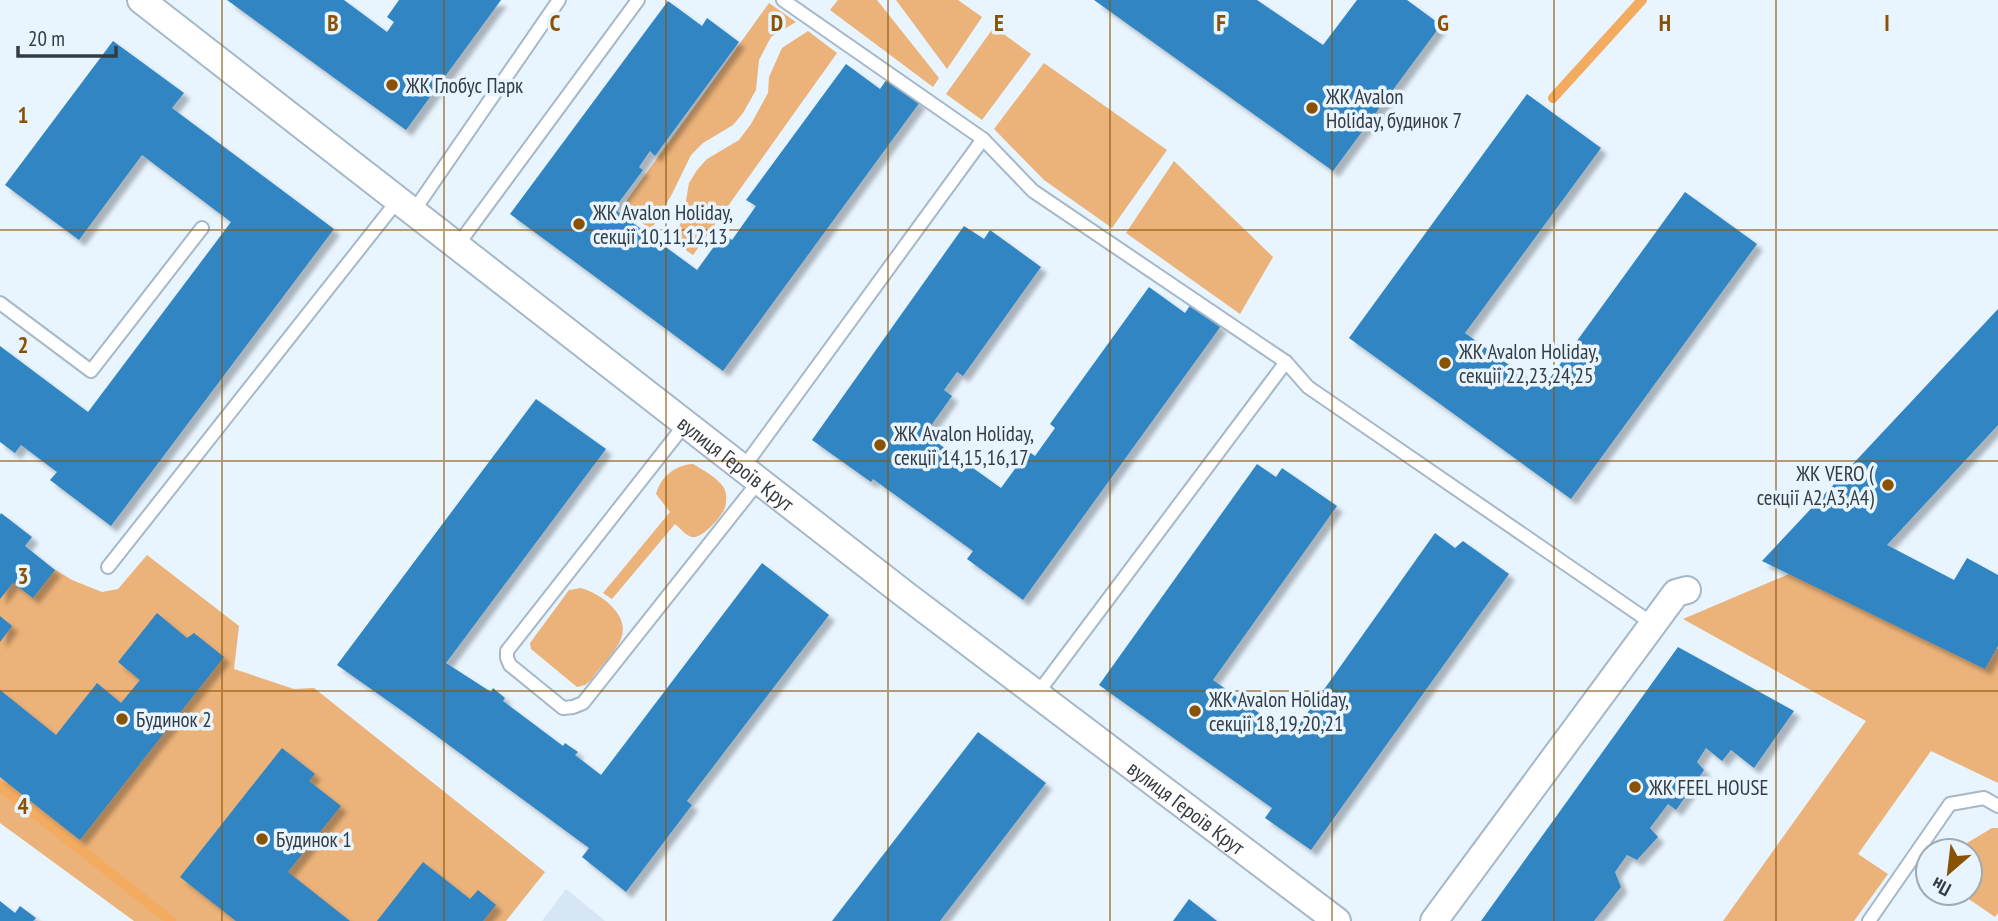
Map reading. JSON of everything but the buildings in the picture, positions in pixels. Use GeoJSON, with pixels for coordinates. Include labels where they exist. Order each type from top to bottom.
{"type":"FeatureCollection","features":[{"type":"Feature","properties":{"kind":"street","name":"вулиця Героїв Крут"},"geometry":{"type":"LineString","coordinates":[[141,0],[751,475],[1337,921]]}},
{"type":"Feature","properties":{"kind":"street"},"geometry":{"type":"LineString","coordinates":[[1434,921],[1676,593],[1687,590]]}},
{"type":"Feature","properties":{"kind":"lane"},"geometry":{"type":"LineString","coordinates":[[108,567],[406,206],[559,0]]}},
{"type":"Feature","properties":{"kind":"lane"},"geometry":{"type":"LineString","coordinates":[[457,246],[638,0]]}},
{"type":"Feature","properties":{"kind":"lane"},"geometry":{"type":"LineString","coordinates":[[783,0],[983,139],[1033,191],[1286,362],[1308,387],[1653,624]]}},
{"type":"Feature","properties":{"kind":"lane"},"geometry":{"type":"LineString","coordinates":[[685,423],[507,650],[510,665],[563,708],[583,703],[751,475],[983,139]]}},
{"type":"Feature","properties":{"kind":"lane"},"geometry":{"type":"LineString","coordinates":[[0,303],[91,371],[202,228]]}},
{"type":"Feature","properties":{"kind":"lane"},"geometry":{"type":"LineString","coordinates":[[1037,694],[1286,362]]}},
{"type":"Feature","properties":{"kind":"lane"},"geometry":{"type":"LineString","coordinates":[[1869,921],[1950,804],[1984,798],[1998,806]]}},
{"type":"Feature","properties":{"kind":"shaded area"},"geometry":{"type":"Polygon","coordinates":[[[838,0],[877,0],[939,78],[933,87],[830,10],[838,0]]]}},
{"type":"Feature","properties":{"kind":"shaded area"},"geometry":{"type":"Polygon","coordinates":[[[896,0],[958,0],[982,17],[947,69],[896,0]]]}},
{"type":"Feature","properties":{"kind":"shaded area"},"geometry":{"type":"Polygon","coordinates":[[[769,3],[796,22],[771,37],[759,60],[756,90],[743,113],[733,125],[703,143],[691,155],[651,230],[622,207],[769,3]]]}},
{"type":"Feature","properties":{"kind":"shaded area"},"geometry":{"type":"Polygon","coordinates":[[[994,27],[1031,54],[982,120],[946,94],[994,27]]]}},
{"type":"Feature","properties":{"kind":"shaded area"},"geometry":{"type":"Polygon","coordinates":[[[808,31],[837,53],[693,255],[674,242],[684,213],[689,183],[707,159],[739,140],[768,93],[769,77],[782,48],[808,31]]]}},
{"type":"Feature","properties":{"kind":"shaded area"},"geometry":{"type":"Polygon","coordinates":[[[1044,63],[1167,150],[1112,228],[1044,180],[994,129],[1044,63]]]}},
{"type":"Feature","properties":{"kind":"shaded area"},"geometry":{"type":"Polygon","coordinates":[[[1174,161],[1273,257],[1240,314],[1126,233],[1174,161]]]}},
{"type":"Feature","properties":{"kind":"shaded area"},"geometry":{"type":"Polygon","coordinates":[[[693,464],[724,488],[726,502],[722,514],[696,537],[688,535],[675,524],[612,599],[603,593],[670,512],[656,494],[658,488],[665,477],[675,469],[693,464]]]}},
{"type":"Feature","properties":{"kind":"shaded area"},"geometry":{"type":"Polygon","coordinates":[[[0,536],[72,580],[102,592],[118,589],[147,555],[239,626],[234,669],[294,689],[314,688],[545,872],[506,921],[134,921],[0,823],[0,536]]]}},
{"type":"Feature","properties":{"kind":"shaded area"},"geometry":{"type":"Polygon","coordinates":[[[1803,568],[1998,649],[1998,783],[1931,751],[1858,854],[1888,874],[1854,921],[1723,921],[1866,721],[1683,619],[1803,568]]]}},
{"type":"Feature","properties":{"kind":"shaded area"},"geometry":{"type":"Polygon","coordinates":[[[581,588],[612,606],[622,622],[623,630],[615,649],[591,680],[577,687],[531,649],[530,643],[569,590],[581,588]]]}},
{"type":"Feature","properties":{"kind":"shaded area"},"geometry":{"type":"Polygon","coordinates":[[[1992,828],[1998,828],[1998,913],[1995,917],[1980,907],[1984,907],[1984,837],[1977,837],[1992,828]]]}},
{"type":"Feature","properties":{"kind":"shaded area"},"geometry":{"type":"Polygon","coordinates":[[[566,889],[605,921],[542,921],[566,889]]]}},
{"type":"Feature","properties":{"kind":"waterway"},"geometry":{"type":"LineString","coordinates":[[1553,98],[1642,0]]}},
{"type":"Feature","properties":{"kind":"waterway"},"geometry":{"type":"LineString","coordinates":[[0,786],[171,921]]}},
{"type":"Feature","properties":{"kind":"place","name":"ЖК Глобус Парк"},"geometry":{"type":"Point","coordinates":[392,85]}},
{"type":"Feature","properties":{"kind":"place","name":"ЖК Avalon Holiday, будинок 7"},"geometry":{"type":"Point","coordinates":[1312,108]}},
{"type":"Feature","properties":{"kind":"place","name":"ЖК Avalon Holiday, секції 10,11,12,13"},"geometry":{"type":"Point","coordinates":[579,224]}},
{"type":"Feature","properties":{"kind":"place","name":"ЖК Avalon Holiday, секції 22,23,24,25"},"geometry":{"type":"Point","coordinates":[1445,363]}},
{"type":"Feature","properties":{"kind":"place","name":"ЖК Avalon Holiday, секції 14,15,16,17"},"geometry":{"type":"Point","coordinates":[880,445]}},
{"type":"Feature","properties":{"kind":"place","name":"ЖК VERO ( секції А2,А3,А4)"},"geometry":{"type":"Point","coordinates":[1888,485]}},
{"type":"Feature","properties":{"kind":"place","name":"ЖК Avalon Holiday, секції 18,19,20,21"},"geometry":{"type":"Point","coordinates":[1195,711]}},
{"type":"Feature","properties":{"kind":"place","name":"Будинок 2"},"geometry":{"type":"Point","coordinates":[122,719]}},
{"type":"Feature","properties":{"kind":"place","name":"ЖК FEEL HOUSE"},"geometry":{"type":"Point","coordinates":[1635,787]}},
{"type":"Feature","properties":{"kind":"place","name":"Будинок 1"},"geometry":{"type":"Point","coordinates":[262,839]}}]}
